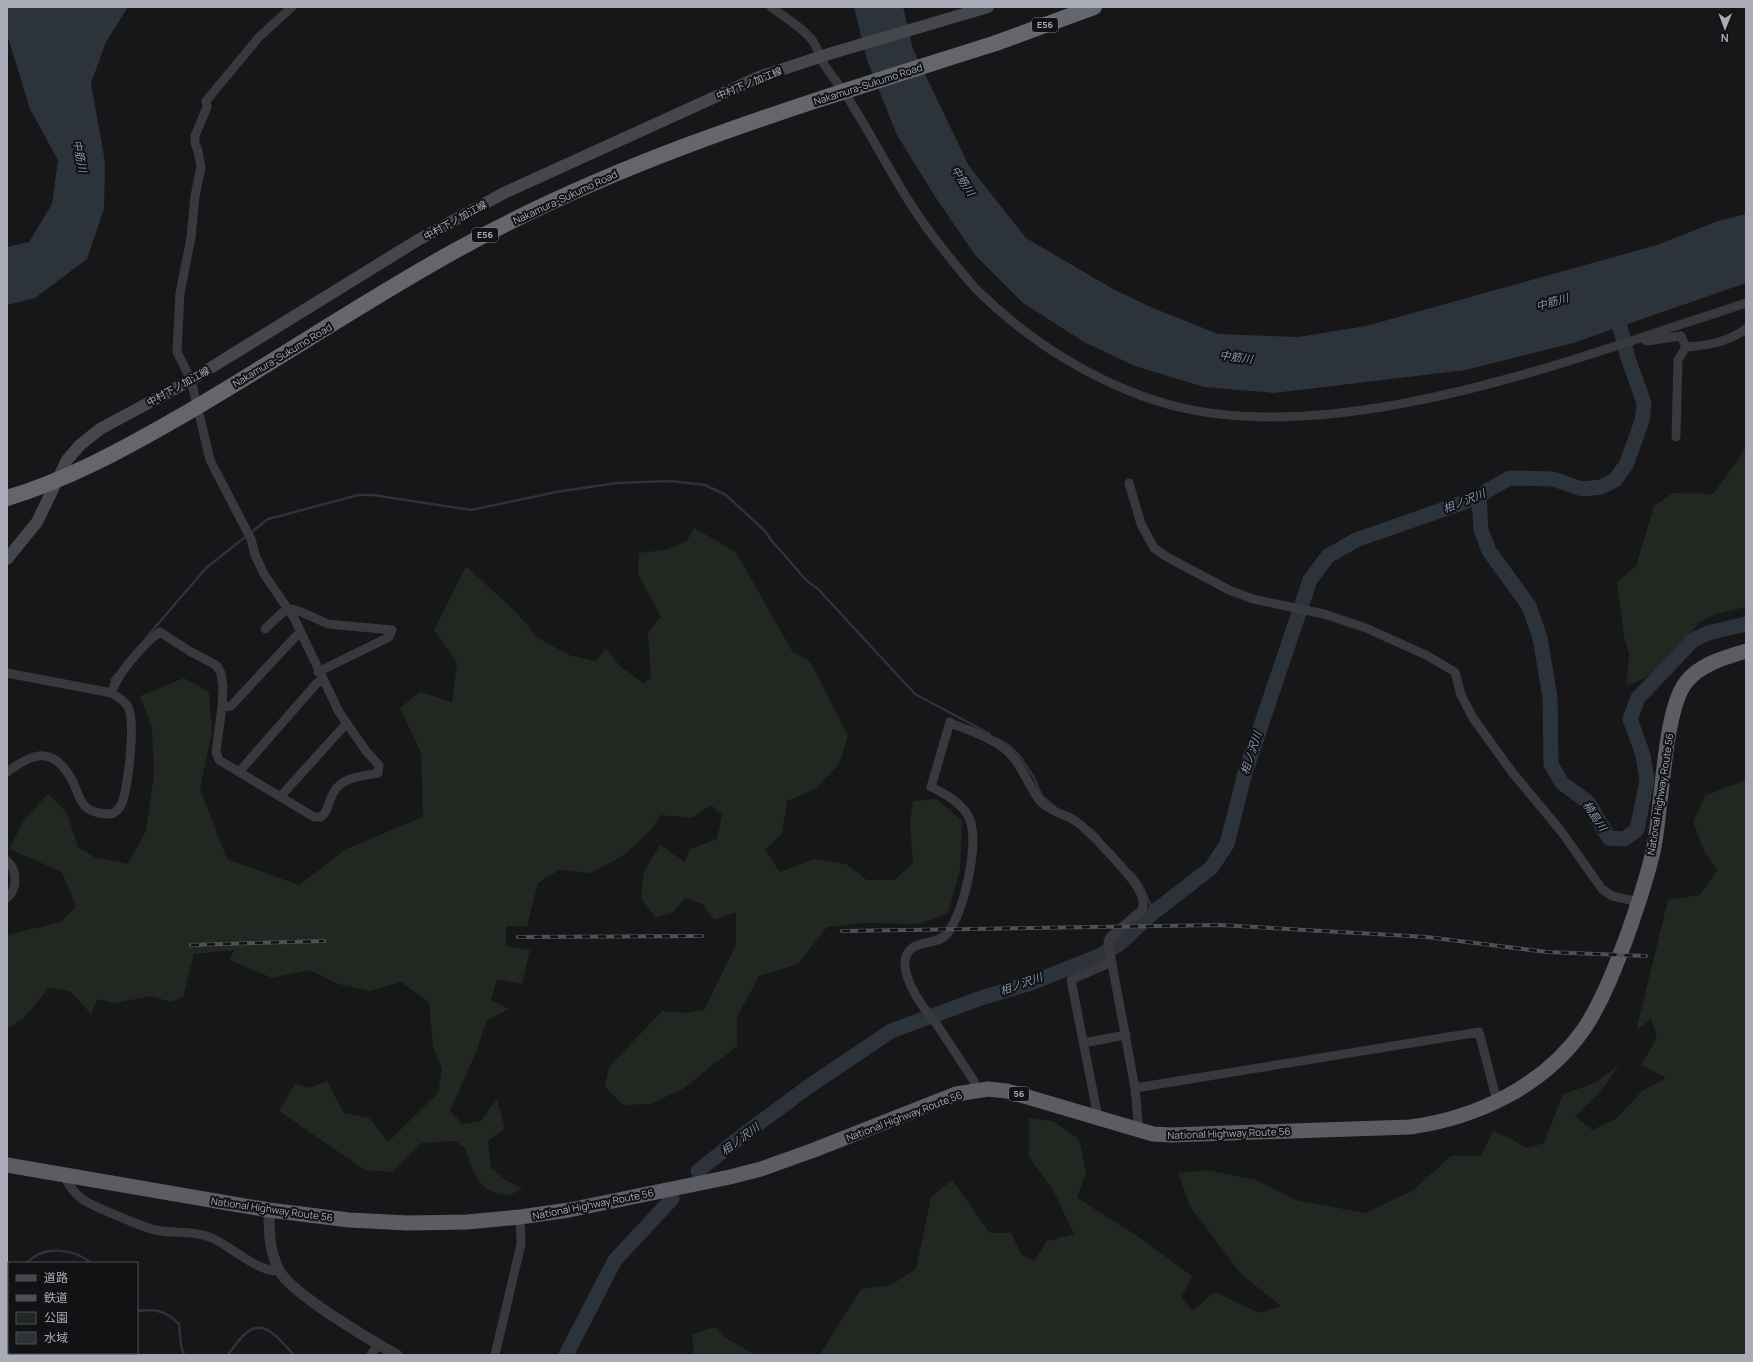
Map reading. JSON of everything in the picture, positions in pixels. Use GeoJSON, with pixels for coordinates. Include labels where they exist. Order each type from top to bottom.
{"type":"FeatureCollection","features":[{"type":"Feature","properties":{"kind":"highway","name":"Nakamura-Sukumo Road"},"geometry":{"type":"LineString","coordinates":[[7,498],[70,475],[119,451],[201,404],[453,252],[572,191],[724,132],[996,43],[1094,7]]}},
{"type":"Feature","properties":{"kind":"highway","name":"National Highway Route 56"},"geometry":{"type":"LineString","coordinates":[[7,1166],[269,1210],[348,1220],[408,1223],[467,1222],[520,1217],[569,1210],[761,1169],[814,1150],[956,1094],[975,1090],[1007,1091],[1139,1131],[1171,1135],[1410,1126],[1436,1123],[1497,1101],[1523,1087],[1550,1066],[1584,1029],[1599,1004],[1613,974],[1639,902],[1654,848],[1671,723],[1677,698],[1686,682],[1699,670],[1718,660],[1746,651]]}},
{"type":"Feature","properties":{"kind":"main road","name":"中村下ノ加江線"},"geometry":{"type":"LineString","coordinates":[[7,559],[36,522],[67,460],[80,445],[100,429],[191,380],[418,240],[504,193],[759,77],[832,53],[988,7]]}},
{"type":"Feature","properties":{"kind":"street"},"geometry":{"type":"LineString","coordinates":[[112,693],[114,684],[126,668],[151,638],[160,632],[191,652],[216,665],[220,673],[223,687],[216,752],[218,760],[314,817],[321,817],[325,814],[334,789],[339,784],[378,773],[379,765],[366,751],[346,724],[320,676],[287,608],[264,574],[255,555],[251,539],[210,460],[191,380],[177,352],[180,293],[191,238],[195,196],[201,167],[198,151],[194,143],[195,136],[207,107],[206,101],[259,37],[292,7]]}},
{"type":"Feature","properties":{"kind":"street"},"geometry":{"type":"LineString","coordinates":[[771,7],[812,40],[820,57],[846,96],[908,202],[941,246],[977,289],[1018,325],[1054,352],[1125,390],[1170,405],[1230,415],[1277,417],[1346,412],[1421,399],[1498,381],[1601,351],[1746,303]]}},
{"type":"Feature","properties":{"kind":"street"},"geometry":{"type":"LineString","coordinates":[[1686,347],[1715,344],[1735,336],[1746,329]]}},
{"type":"Feature","properties":{"kind":"street"},"geometry":{"type":"LineString","coordinates":[[1641,337],[1647,341],[1681,336],[1686,347]]}},
{"type":"Feature","properties":{"kind":"street"},"geometry":{"type":"LineString","coordinates":[[1676,437],[1678,360],[1686,347]]}},
{"type":"Feature","properties":{"kind":"street"},"geometry":{"type":"LineString","coordinates":[[1129,483],[1141,524],[1154,548],[1167,557],[1229,590],[1253,598],[1315,612],[1366,628],[1428,656],[1456,672],[1461,695],[1473,718],[1512,772],[1561,831],[1602,889],[1612,896],[1639,902]]}},
{"type":"Feature","properties":{"kind":"street"},"geometry":{"type":"LineString","coordinates":[[265,629],[287,608]]}},
{"type":"Feature","properties":{"kind":"street"},"geometry":{"type":"LineString","coordinates":[[239,772],[317,683],[320,676],[389,637],[392,630],[328,624],[298,610],[287,608]]}},
{"type":"Feature","properties":{"kind":"street"},"geometry":{"type":"LineString","coordinates":[[222,707],[231,706],[296,636],[300,634]]}},
{"type":"Feature","properties":{"kind":"street"},"geometry":{"type":"LineString","coordinates":[[7,673],[112,693],[120,698],[128,707],[131,719],[130,753],[122,802],[118,809],[112,814],[92,811],[84,805],[71,779],[56,759],[46,755],[37,756],[15,766],[7,772]]}},
{"type":"Feature","properties":{"kind":"street"},"geometry":{"type":"LineString","coordinates":[[975,1090],[974,1081],[913,991],[906,972],[905,960],[911,949],[919,944],[940,940],[946,936],[956,921],[969,874],[972,839],[970,819],[944,792],[931,787],[951,722],[1007,750],[1022,770],[1041,802],[1055,812],[1075,820],[1100,844],[1130,877],[1140,892],[1144,905],[1142,910],[1110,937],[1108,942],[1135,1088],[1139,1131]]}},
{"type":"Feature","properties":{"kind":"street"},"geometry":{"type":"LineString","coordinates":[[280,797],[346,724]]}},
{"type":"Feature","properties":{"kind":"street"},"geometry":{"type":"LineString","coordinates":[[7,861],[14,872],[14,890],[7,898]]}},
{"type":"Feature","properties":{"kind":"street"},"geometry":{"type":"LineString","coordinates":[[1094,1118],[1097,1112],[1071,980],[1112,959]]}},
{"type":"Feature","properties":{"kind":"street"},"geometry":{"type":"LineString","coordinates":[[1135,1088],[1479,1032],[1497,1101]]}},
{"type":"Feature","properties":{"kind":"street"},"geometry":{"type":"LineString","coordinates":[[1083,1043],[1126,1035]]}},
{"type":"Feature","properties":{"kind":"street"},"geometry":{"type":"LineString","coordinates":[[65,1175],[67,1184],[83,1199],[155,1230],[194,1233],[211,1238],[263,1268],[272,1272],[279,1271]]}},
{"type":"Feature","properties":{"kind":"street"},"geometry":{"type":"LineString","coordinates":[[269,1210],[270,1250],[279,1271],[291,1285],[308,1298],[378,1344],[398,1355]]}},
{"type":"Feature","properties":{"kind":"street"},"geometry":{"type":"LineString","coordinates":[[495,1355],[521,1244],[520,1217]]}},
{"type":"Feature","properties":{"kind":"street"},"geometry":{"type":"LineString","coordinates":[[371,1355],[378,1344]]}},
{"type":"Feature","properties":{"kind":"green space"},"geometry":{"type":"Polygon","coordinates":[[[1746,446],[1746,607],[1716,614],[1700,622],[1682,645],[1645,678],[1626,686],[1629,654],[1624,636],[1617,582],[1636,566],[1654,506],[1673,493],[1713,494],[1738,460],[1746,446]]]}},
{"type":"Feature","properties":{"kind":"green space"},"geometry":{"type":"Polygon","coordinates":[[[694,528],[736,552],[792,651],[810,662],[848,735],[840,763],[815,789],[787,801],[782,834],[765,850],[780,872],[814,859],[846,864],[867,880],[894,880],[913,864],[910,823],[913,801],[937,799],[962,821],[960,869],[948,913],[919,924],[864,923],[827,927],[798,964],[759,976],[737,1017],[737,1046],[684,1088],[651,1104],[623,1105],[605,1087],[609,1067],[662,1011],[688,1013],[704,1010],[736,945],[736,912],[714,920],[702,904],[685,898],[673,913],[655,917],[641,898],[644,871],[660,845],[685,862],[690,849],[717,839],[722,815],[711,805],[692,818],[661,815],[651,830],[624,855],[591,873],[559,870],[538,883],[527,926],[506,926],[506,946],[530,950],[522,984],[497,979],[491,1000],[509,1009],[487,1020],[476,1052],[450,1111],[463,1124],[481,1121],[497,1099],[505,1128],[488,1141],[491,1168],[507,1181],[523,1189],[508,1195],[497,1194],[483,1185],[474,1172],[465,1148],[455,1141],[421,1143],[392,1172],[365,1170],[279,1111],[295,1084],[310,1088],[327,1081],[344,1113],[369,1118],[388,1142],[438,1093],[442,1069],[433,1046],[429,1002],[401,982],[370,991],[338,984],[310,970],[272,978],[230,960],[234,950],[194,954],[183,997],[171,1002],[151,996],[115,1003],[98,999],[91,1014],[70,991],[49,988],[24,1018],[7,1029],[7,935],[60,922],[76,907],[62,872],[9,849],[24,820],[48,794],[67,813],[78,847],[94,857],[128,864],[146,831],[154,775],[152,728],[140,696],[184,678],[209,692],[212,732],[200,789],[227,859],[299,885],[346,849],[423,817],[421,753],[400,708],[420,692],[452,702],[457,663],[434,630],[466,566],[515,611],[538,638],[569,655],[596,661],[606,649],[620,666],[643,683],[651,678],[648,633],[661,617],[638,574],[639,553],[665,550],[687,541],[694,528]]]}},
{"type":"Feature","properties":{"kind":"green space"},"geometry":{"type":"Polygon","coordinates":[[[1746,780],[1746,1355],[821,1355],[822,1351],[861,1289],[891,1285],[916,1269],[931,1197],[952,1180],[990,1233],[1011,1233],[1021,1254],[1034,1261],[1047,1241],[1074,1234],[1053,1190],[1029,1157],[1029,1118],[1053,1121],[1079,1139],[1086,1173],[1077,1198],[1136,1235],[1192,1276],[1181,1298],[1193,1310],[1215,1292],[1259,1313],[1281,1306],[1241,1274],[1190,1206],[1178,1173],[1207,1170],[1256,1180],[1296,1200],[1365,1213],[1412,1191],[1451,1156],[1481,1156],[1493,1131],[1512,1139],[1526,1148],[1544,1143],[1563,1094],[1595,1083],[1620,1064],[1599,1093],[1575,1116],[1592,1130],[1616,1119],[1642,1091],[1666,1078],[1641,1065],[1657,1038],[1651,1019],[1636,1031],[1668,900],[1700,895],[1717,870],[1704,851],[1693,821],[1706,795],[1746,780]]]}},
{"type":"Feature","properties":{"kind":"green space"},"geometry":{"type":"Polygon","coordinates":[[[715,1327],[726,1338],[755,1355],[694,1355],[692,1334],[715,1327]]]}},
{"type":"Feature","properties":{"kind":"water","name":"中筋川"},"geometry":{"type":"Polygon","coordinates":[[[7,7],[128,7],[106,42],[91,83],[105,162],[104,209],[87,259],[35,298],[7,305],[7,247],[29,242],[52,204],[58,160],[30,109],[7,34],[7,7]]]}},
{"type":"Feature","properties":{"kind":"water","name":"中筋川"},"geometry":{"type":"Polygon","coordinates":[[[854,7],[903,7],[913,49],[969,166],[1026,238],[1113,289],[1153,308],[1218,334],[1298,337],[1366,326],[1657,245],[1718,221],[1746,214],[1746,283],[1573,343],[1466,370],[1274,393],[1204,387],[1135,366],[1084,342],[1023,303],[975,255],[934,195],[897,135],[867,60],[854,7]]]}},
{"type":"Feature","properties":{"kind":"waterway","name":"相ノ沢川"},"geometry":{"type":"LineString","coordinates":[[698,1171],[743,1135],[808,1087],[891,1031],[984,997],[1031,983],[1099,956],[1119,944],[1154,912],[1211,868],[1227,844],[1245,773],[1310,580],[1328,556],[1356,540],[1479,497],[1510,478],[1553,479],[1582,489],[1601,487],[1615,480],[1626,465],[1642,421],[1644,403],[1628,358],[1615,308]]}},
{"type":"Feature","properties":{"kind":"waterway"},"geometry":{"type":"LineString","coordinates":[[145,639],[206,568],[268,519],[358,495],[373,495],[471,510],[556,492],[616,483],[671,481],[705,485],[726,495],[765,531],[807,581],[818,589],[915,694],[990,734]]}},
{"type":"Feature","properties":{"kind":"waterway","name":"楠島川"},"geometry":{"type":"LineString","coordinates":[[1479,497],[1481,530],[1489,551],[1529,606],[1540,638],[1550,697],[1551,764],[1562,783],[1588,802],[1609,838],[1624,839],[1637,830],[1647,780],[1643,755],[1630,719],[1638,698],[1693,640],[1708,633],[1746,624]]}},
{"type":"Feature","properties":{"kind":"waterway"},"geometry":{"type":"LineString","coordinates":[[111,680],[116,674]]}},
{"type":"Feature","properties":{"kind":"waterway"},"geometry":{"type":"LineString","coordinates":[[996,738],[1007,744],[1019,755],[1033,776],[1042,796],[1055,807]]}},
{"type":"Feature","properties":{"kind":"waterway"},"geometry":{"type":"LineString","coordinates":[[1091,829],[1100,838]]}},
{"type":"Feature","properties":{"kind":"waterway"},"geometry":{"type":"LineString","coordinates":[[1132,872],[1141,884],[1154,912]]}},
{"type":"Feature","properties":{"kind":"waterway","name":"相ノ沢川"},"geometry":{"type":"LineString","coordinates":[[566,1355],[615,1260],[672,1199]]}},
{"type":"Feature","properties":{"kind":"waterway"},"geometry":{"type":"LineString","coordinates":[[28,1262],[34,1257],[50,1251],[76,1254],[90,1262]]}},
{"type":"Feature","properties":{"kind":"waterway"},"geometry":{"type":"LineString","coordinates":[[138,1311],[150,1310],[165,1313],[174,1319],[179,1324],[181,1346],[184,1355]]}},
{"type":"Feature","properties":{"kind":"waterway"},"geometry":{"type":"LineString","coordinates":[[227,1355],[245,1334],[252,1329],[259,1328],[266,1329],[272,1333],[294,1355]]}},
{"type":"Feature","properties":{"kind":"railway"},"geometry":{"type":"LineString","coordinates":[[842,931],[1220,925],[1427,937],[1547,952],[1646,956]]}},
{"type":"Feature","properties":{"kind":"railway"},"geometry":{"type":"LineString","coordinates":[[518,937],[702,936]]}},
{"type":"Feature","properties":{"kind":"railway"},"geometry":{"type":"LineString","coordinates":[[191,945],[324,941]]}}]}
